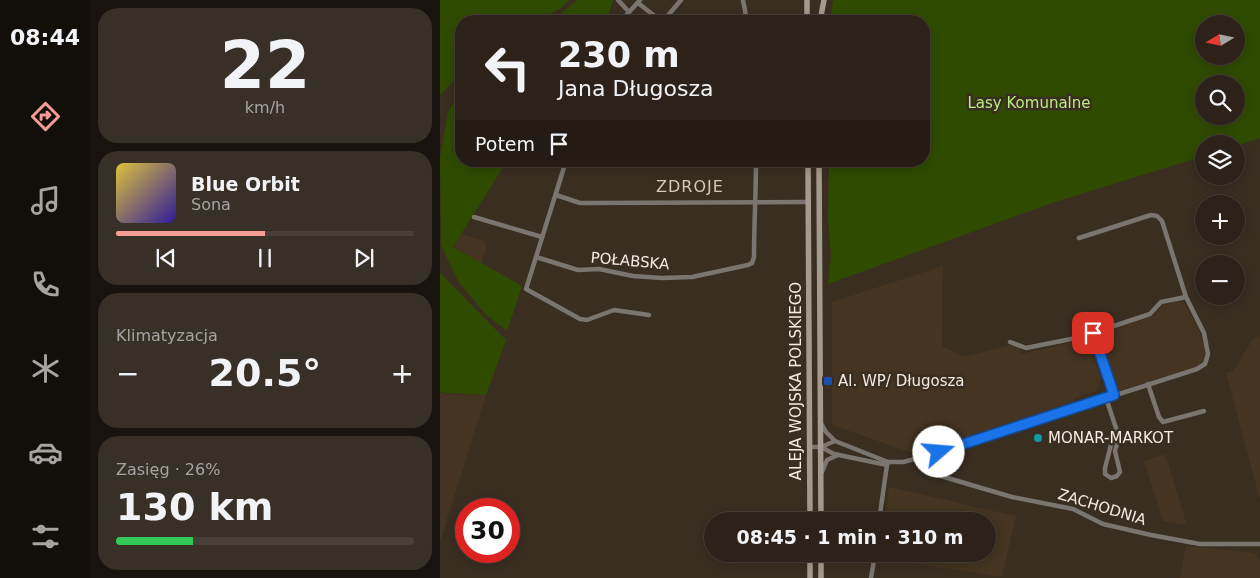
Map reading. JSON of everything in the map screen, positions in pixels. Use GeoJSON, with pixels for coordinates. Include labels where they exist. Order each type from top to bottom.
{"type":"FeatureCollection","features":[{"type":"Feature","properties":{"kind":"main road"},"geometry":{"type":"LineString","coordinates":[[807,0],[807,15]]}},
{"type":"Feature","properties":{"kind":"main road"},"geometry":{"type":"LineString","coordinates":[[821,15],[824,0]]}},
{"type":"Feature","properties":{"kind":"main road","name":"ALEJA WOJSKA POLSKIEGO"},"geometry":{"type":"LineString","coordinates":[[808,167],[810,512]]}},
{"type":"Feature","properties":{"kind":"main road","name":"ALEJA WOJSKA POLSKIEGO"},"geometry":{"type":"LineString","coordinates":[[819,167],[821,512]]}},
{"type":"Feature","properties":{"kind":"main road"},"geometry":{"type":"LineString","coordinates":[[808,240],[820,240]]}},
{"type":"Feature","properties":{"kind":"main road"},"geometry":{"type":"LineString","coordinates":[[810,562],[810,578]]}},
{"type":"Feature","properties":{"kind":"main road"},"geometry":{"type":"LineString","coordinates":[[821,562],[821,578]]}},
{"type":"Feature","properties":{"kind":"street"},"geometry":{"type":"LineString","coordinates":[[618,0],[629,12]]}},
{"type":"Feature","properties":{"kind":"street"},"geometry":{"type":"LineString","coordinates":[[668,15],[681,0]]}},
{"type":"Feature","properties":{"kind":"street"},"geometry":{"type":"LineString","coordinates":[[743,0],[745,15]]}},
{"type":"Feature","properties":{"kind":"street"},"geometry":{"type":"LineString","coordinates":[[626,15],[639,1],[654,15]]}},
{"type":"Feature","properties":{"kind":"street"},"geometry":{"type":"LineString","coordinates":[[564,167],[526,290],[580,319],[587,320],[614,310],[649,314]]}},
{"type":"Feature","properties":{"kind":"street"},"geometry":{"type":"LineString","coordinates":[[755,202],[756,167]]}},
{"type":"Feature","properties":{"kind":"street"},"geometry":{"type":"LineString","coordinates":[[556,196],[580,203],[808,202]]}},
{"type":"Feature","properties":{"kind":"street","name":"POŁABSKA"},"geometry":{"type":"LineString","coordinates":[[536,257],[578,270],[599,269],[633,276],[662,278],[709,274],[739,268],[752,262],[754,257],[755,202]]}},
{"type":"Feature","properties":{"kind":"street"},"geometry":{"type":"LineString","coordinates":[[821,447],[838,455],[888,464],[916,459],[1192,370],[1205,364],[1208,350],[1202,328],[1186,297],[1162,221],[1157,216],[1150,216],[1079,238]]}},
{"type":"Feature","properties":{"kind":"street"},"geometry":{"type":"LineString","coordinates":[[474,217],[542,236]]}},
{"type":"Feature","properties":{"kind":"street"},"geometry":{"type":"LineString","coordinates":[[1010,342],[1026,348],[1071,339],[1150,314],[1162,302],[1186,297]]}},
{"type":"Feature","properties":{"kind":"street"},"geometry":{"type":"LineString","coordinates":[[1093,333],[1114,395]]}},
{"type":"Feature","properties":{"kind":"street"},"geometry":{"type":"LineString","coordinates":[[1191,363],[1192,370]]}},
{"type":"Feature","properties":{"kind":"street"},"geometry":{"type":"LineString","coordinates":[[1148,384],[1162,422],[1204,411]]}},
{"type":"Feature","properties":{"kind":"street"},"geometry":{"type":"LineString","coordinates":[[1106,398],[1119,437],[1115,451],[1120,472],[1115,478],[1111,478],[1105,474],[1105,468],[1113,436],[1119,437]]}},
{"type":"Feature","properties":{"kind":"street"},"geometry":{"type":"LineString","coordinates":[[820,418],[824,429],[835,441],[888,464]]}},
{"type":"Feature","properties":{"kind":"street"},"geometry":{"type":"LineString","coordinates":[[810,447],[821,447],[835,441]]}},
{"type":"Feature","properties":{"kind":"street"},"geometry":{"type":"LineString","coordinates":[[821,476],[827,460],[838,455]]}},
{"type":"Feature","properties":{"kind":"street","name":"ZACHODNIA"},"geometry":{"type":"LineString","coordinates":[[916,459],[934,474],[1012,497],[1073,509],[1102,524],[1200,544],[1260,544]]}},
{"type":"Feature","properties":{"kind":"street"},"geometry":{"type":"LineString","coordinates":[[880,512],[888,464]]}},
{"type":"Feature","properties":{"kind":"street"},"geometry":{"type":"LineString","coordinates":[[871,578],[873,562]]}},
{"type":"Feature","properties":{"kind":"shaded area"},"geometry":{"type":"Polygon","coordinates":[[[461,234],[484,241],[487,246],[481,263],[453,246],[461,234]]]}},
{"type":"Feature","properties":{"kind":"shaded area"},"geometry":{"type":"Polygon","coordinates":[[[943,266],[942,346],[964,357],[1010,345],[1019,348],[1021,354],[1087,339],[1101,378],[1096,391],[1074,398],[1076,404],[918,455],[832,425],[832,302],[943,266]]]}},
{"type":"Feature","properties":{"kind":"shaded area"},"geometry":{"type":"Polygon","coordinates":[[[1182,299],[1199,330],[1204,345],[1205,357],[1202,365],[1118,391],[1116,390],[1099,335],[1155,315],[1161,306],[1182,299]]]}},
{"type":"Feature","properties":{"kind":"shaded area"},"geometry":{"type":"Polygon","coordinates":[[[1260,336],[1260,500],[1226,373],[1233,371],[1253,339],[1260,336]]]}},
{"type":"Feature","properties":{"kind":"shaded area"},"geometry":{"type":"Polygon","coordinates":[[[440,392],[443,394],[486,395],[440,542],[440,392]]]}},
{"type":"Feature","properties":{"kind":"shaded area"},"geometry":{"type":"Polygon","coordinates":[[[1165,454],[1187,525],[1163,521],[1144,461],[1165,454]]]}},
{"type":"Feature","properties":{"kind":"shaded area"},"geometry":{"type":"Polygon","coordinates":[[[889,487],[1016,516],[1002,577],[905,562],[996,562],[996,512],[885,512],[889,487]]]}},
{"type":"Feature","properties":{"kind":"shaded area"},"geometry":{"type":"Polygon","coordinates":[[[1186,546],[1254,553],[1260,560],[1260,578],[1180,578],[1186,546]]]}},
{"type":"Feature","properties":{"kind":"green space"},"geometry":{"type":"Polygon","coordinates":[[[440,0],[570,0],[549,15],[455,15],[455,79],[440,95],[440,0]]]}},
{"type":"Feature","properties":{"kind":"green space"},"geometry":{"type":"Polygon","coordinates":[[[578,0],[613,0],[609,15],[558,15],[578,0]]]}},
{"type":"Feature","properties":{"kind":"green space","name":"Lasy Komunalne"},"geometry":{"type":"Polygon","coordinates":[[[833,0],[1260,0],[1260,138],[1245,143],[1245,135],[1195,135],[1195,159],[1055,202],[828,284],[831,256],[828,218],[829,167],[930,167],[930,15],[831,15],[833,0]]]}},
{"type":"Feature","properties":{"kind":"green space"},"geometry":{"type":"Polygon","coordinates":[[[455,101],[455,167],[503,167],[453,247],[522,286],[507,331],[485,314],[458,281],[441,245],[440,158],[448,112],[455,101]]]}},
{"type":"Feature","properties":{"kind":"green space"},"geometry":{"type":"Polygon","coordinates":[[[440,273],[506,340],[486,395],[444,393],[440,391],[440,273]]]}},
{"type":"Feature","properties":{"kind":"place","name":"Al. WP/ Długosza"},"geometry":{"type":"Point","coordinates":[828,381]}},
{"type":"Feature","properties":{"kind":"place","name":"MONAR-MARKOT"},"geometry":{"type":"Point","coordinates":[1038,438]}},
{"type":"Feature","properties":{"kind":"district","name":"ZDROJE"},"geometry":{"type":"Point","coordinates":[690,186]}},
{"type":"Feature","properties":{"kind":"route"},"geometry":{"type":"LineString","coordinates":[[939,452],[1114,395],[1093,333]]}}]}
